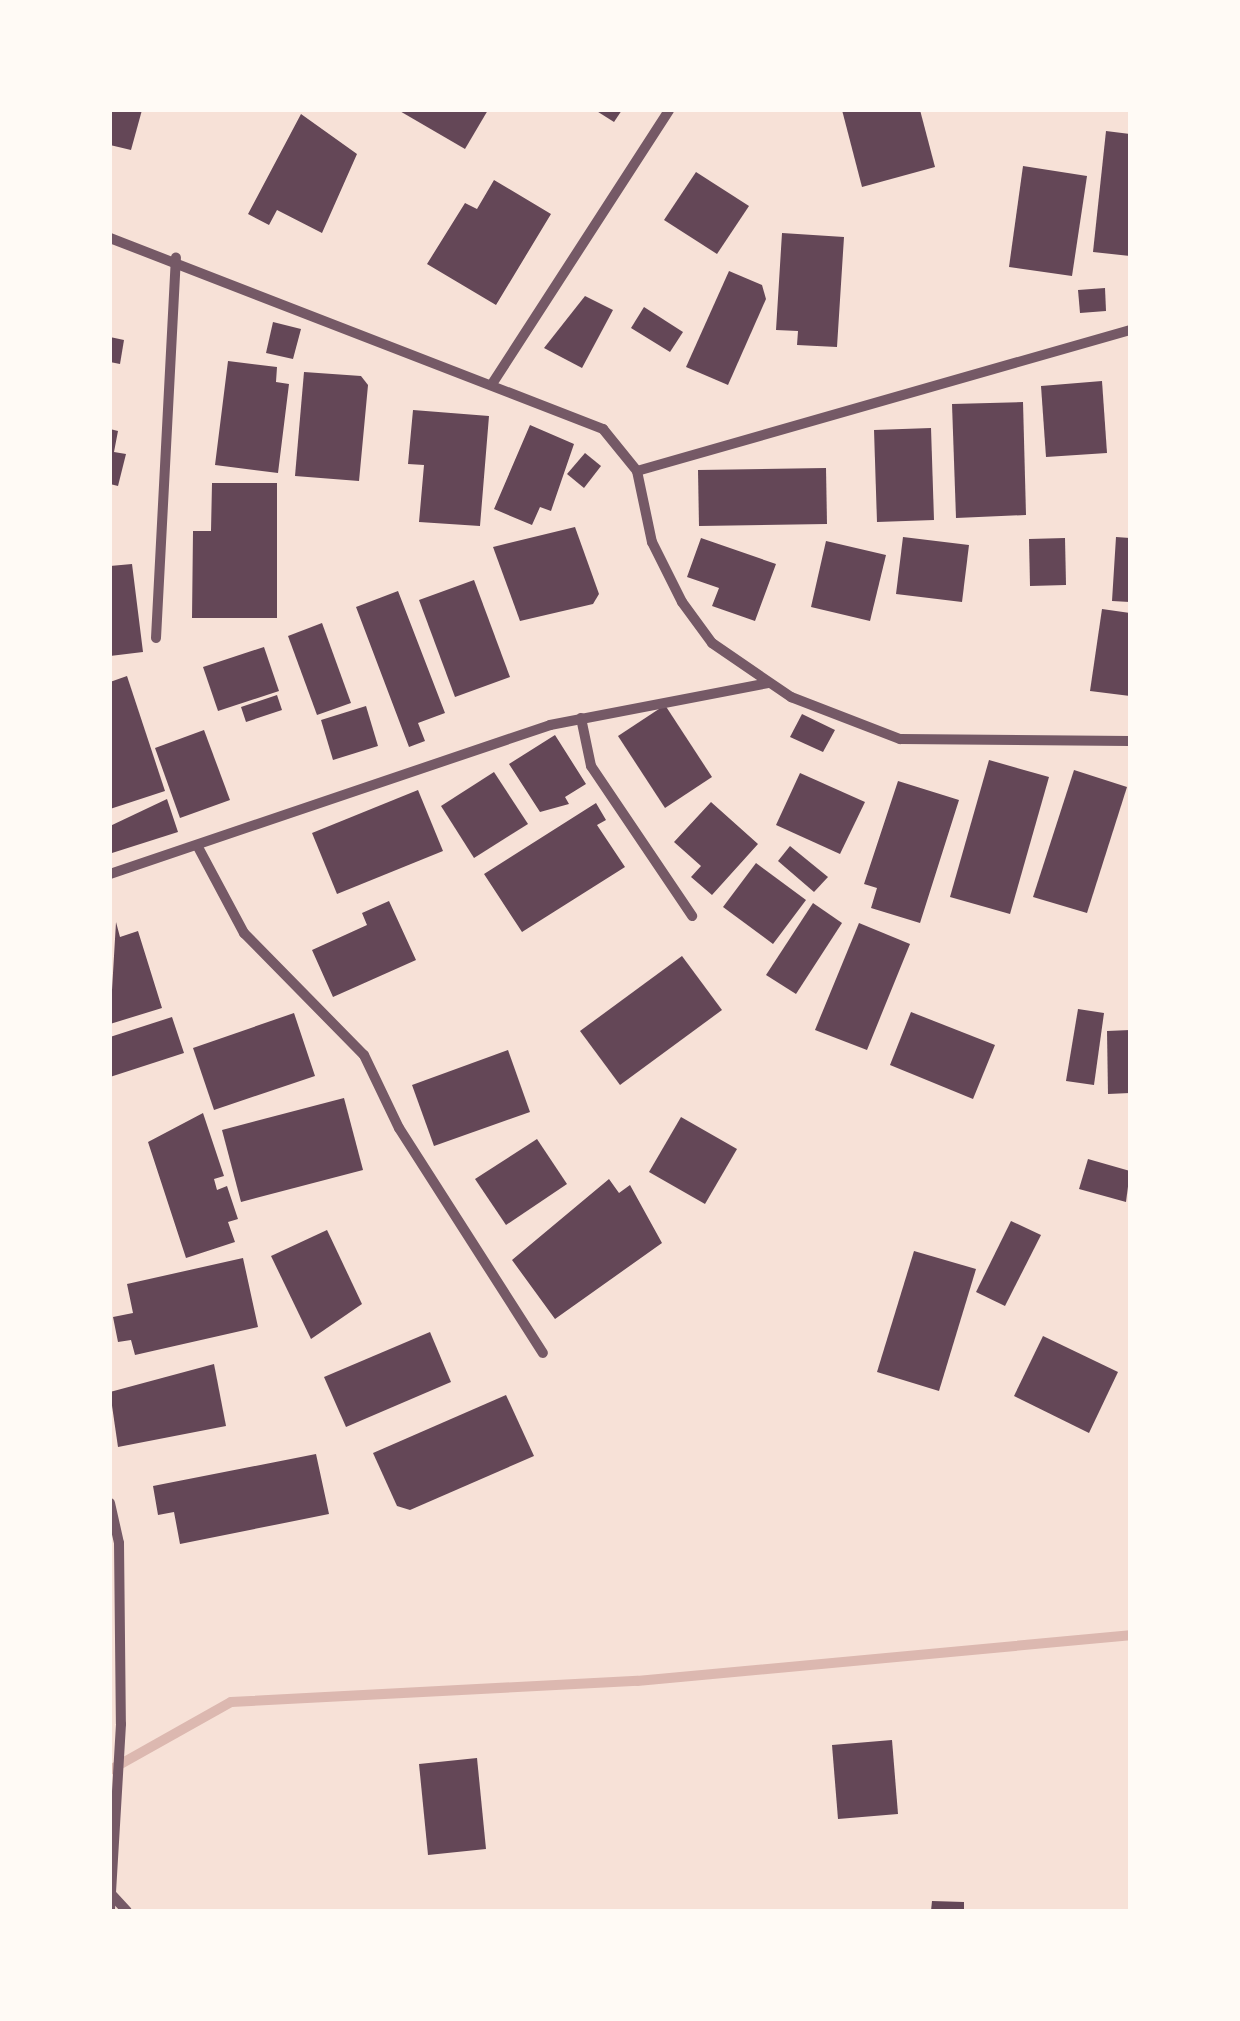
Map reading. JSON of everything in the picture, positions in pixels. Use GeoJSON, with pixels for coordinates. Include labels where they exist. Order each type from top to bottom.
{"type":"FeatureCollection","features":[{"type":"Feature","properties":{"kind":"street"},"geometry":{"type":"LineString","coordinates":[[492,384],[669,110]]}},
{"type":"Feature","properties":{"kind":"street"},"geometry":{"type":"LineString","coordinates":[[110,238],[176,258],[603,429],[637,471],[652,542],[682,602],[712,643],[768,683],[845,724],[900,739],[1130,741]]}},
{"type":"Feature","properties":{"kind":"street"},"geometry":{"type":"LineString","coordinates":[[156,638],[176,258]]}},
{"type":"Feature","properties":{"kind":"street"},"geometry":{"type":"LineString","coordinates":[[637,471],[1130,330]]}},
{"type":"Feature","properties":{"kind":"street"},"geometry":{"type":"LineString","coordinates":[[110,874],[581,718],[768,683]]}},
{"type":"Feature","properties":{"kind":"street"},"geometry":{"type":"LineString","coordinates":[[581,718],[591,766],[692,916]]}},
{"type":"Feature","properties":{"kind":"street"},"geometry":{"type":"LineString","coordinates":[[198,847],[244,933],[364,1055],[399,1128],[543,1353]]}},
{"type":"Feature","properties":{"kind":"street"},"geometry":{"type":"LineString","coordinates":[[110,1503],[120,1543],[121,1724],[110,1909]]}},
{"type":"Feature","properties":{"kind":"street"},"geometry":{"type":"LineString","coordinates":[[112,1895],[128,1911]]}},
{"type":"Feature","properties":{"kind":"building"},"geometry":{"type":"Polygon","coordinates":[[[110,110],[142,110],[131,150],[110,145],[110,110]]]}},
{"type":"Feature","properties":{"kind":"building"},"geometry":{"type":"Polygon","coordinates":[[[398,110],[488,110],[465,149],[398,110]]]}},
{"type":"Feature","properties":{"kind":"building"},"geometry":{"type":"Polygon","coordinates":[[[595,110],[622,110],[614,122],[595,110]]]}},
{"type":"Feature","properties":{"kind":"building"},"geometry":{"type":"Polygon","coordinates":[[[842,110],[920,110],[935,167],[862,187],[842,110]]]}},
{"type":"Feature","properties":{"kind":"building"},"geometry":{"type":"Polygon","coordinates":[[[301,114],[357,154],[322,233],[277,210],[269,225],[248,214],[301,114]]]}},
{"type":"Feature","properties":{"kind":"building"},"geometry":{"type":"Polygon","coordinates":[[[1106,131],[1130,134],[1130,256],[1093,252],[1106,131]]]}},
{"type":"Feature","properties":{"kind":"building"},"geometry":{"type":"Polygon","coordinates":[[[1023,166],[1087,176],[1072,276],[1009,267],[1023,166]]]}},
{"type":"Feature","properties":{"kind":"building"},"geometry":{"type":"Polygon","coordinates":[[[696,172],[749,206],[717,254],[664,220],[696,172]]]}},
{"type":"Feature","properties":{"kind":"building"},"geometry":{"type":"Polygon","coordinates":[[[494,180],[551,214],[496,305],[427,264],[465,203],[477,209],[494,180]]]}},
{"type":"Feature","properties":{"kind":"building"},"geometry":{"type":"Polygon","coordinates":[[[782,233],[844,237],[837,347],[797,345],[798,331],[776,330],[782,233]]]}},
{"type":"Feature","properties":{"kind":"building"},"geometry":{"type":"Polygon","coordinates":[[[729,271],[762,285],[766,299],[728,385],[686,367],[729,271]]]}},
{"type":"Feature","properties":{"kind":"building"},"geometry":{"type":"Polygon","coordinates":[[[1105,288],[1106,311],[1080,313],[1078,290],[1105,288]]]}},
{"type":"Feature","properties":{"kind":"building"},"geometry":{"type":"Polygon","coordinates":[[[585,296],[613,310],[582,368],[544,348],[585,296]]]}},
{"type":"Feature","properties":{"kind":"building"},"geometry":{"type":"Polygon","coordinates":[[[644,307],[683,332],[670,352],[631,328],[644,307]]]}},
{"type":"Feature","properties":{"kind":"building"},"geometry":{"type":"Polygon","coordinates":[[[273,322],[301,329],[293,359],[266,353],[273,322]]]}},
{"type":"Feature","properties":{"kind":"building"},"geometry":{"type":"Polygon","coordinates":[[[110,337],[124,340],[120,364],[110,362],[110,337]]]}},
{"type":"Feature","properties":{"kind":"building"},"geometry":{"type":"Polygon","coordinates":[[[228,361],[277,367],[276,382],[289,384],[278,473],[215,465],[228,361]]]}},
{"type":"Feature","properties":{"kind":"building"},"geometry":{"type":"Polygon","coordinates":[[[304,372],[361,376],[368,385],[359,481],[295,476],[304,372]]]}},
{"type":"Feature","properties":{"kind":"building"},"geometry":{"type":"Polygon","coordinates":[[[1102,381],[1107,453],[1046,457],[1041,386],[1102,381]]]}},
{"type":"Feature","properties":{"kind":"building"},"geometry":{"type":"Polygon","coordinates":[[[1023,402],[1026,515],[956,518],[952,404],[1023,402]]]}},
{"type":"Feature","properties":{"kind":"building"},"geometry":{"type":"Polygon","coordinates":[[[413,410],[489,416],[480,526],[419,522],[424,465],[408,464],[413,410]]]}},
{"type":"Feature","properties":{"kind":"building"},"geometry":{"type":"Polygon","coordinates":[[[530,425],[574,444],[551,511],[540,507],[532,525],[494,509],[530,425]]]}},
{"type":"Feature","properties":{"kind":"building"},"geometry":{"type":"Polygon","coordinates":[[[931,428],[934,520],[877,522],[874,430],[931,428]]]}},
{"type":"Feature","properties":{"kind":"building"},"geometry":{"type":"Polygon","coordinates":[[[110,429],[118,431],[114,452],[126,454],[118,486],[110,484],[110,429]]]}},
{"type":"Feature","properties":{"kind":"building"},"geometry":{"type":"Polygon","coordinates":[[[585,453],[601,466],[584,488],[567,474],[585,453]]]}},
{"type":"Feature","properties":{"kind":"building"},"geometry":{"type":"Polygon","coordinates":[[[826,468],[827,524],[699,526],[698,470],[826,468]]]}},
{"type":"Feature","properties":{"kind":"building"},"geometry":{"type":"Polygon","coordinates":[[[212,483],[277,483],[277,618],[192,618],[193,531],[211,531],[212,483]]]}},
{"type":"Feature","properties":{"kind":"building"},"geometry":{"type":"Polygon","coordinates":[[[575,527],[599,594],[593,604],[520,621],[493,547],[575,527]]]}},
{"type":"Feature","properties":{"kind":"building"},"geometry":{"type":"Polygon","coordinates":[[[903,537],[969,545],[962,602],[896,594],[903,537]]]}},
{"type":"Feature","properties":{"kind":"building"},"geometry":{"type":"Polygon","coordinates":[[[1116,537],[1130,538],[1130,602],[1112,601],[1116,537]]]}},
{"type":"Feature","properties":{"kind":"building"},"geometry":{"type":"Polygon","coordinates":[[[701,538],[776,564],[755,621],[712,606],[719,588],[687,577],[701,538]]]}},
{"type":"Feature","properties":{"kind":"building"},"geometry":{"type":"Polygon","coordinates":[[[1065,538],[1066,585],[1030,586],[1029,539],[1065,538]]]}},
{"type":"Feature","properties":{"kind":"building"},"geometry":{"type":"Polygon","coordinates":[[[826,541],[886,555],[870,621],[811,607],[826,541]]]}},
{"type":"Feature","properties":{"kind":"building"},"geometry":{"type":"Polygon","coordinates":[[[132,564],[143,652],[110,656],[110,566],[132,564]]]}},
{"type":"Feature","properties":{"kind":"building"},"geometry":{"type":"Polygon","coordinates":[[[474,580],[510,677],[455,697],[419,600],[474,580]]]}},
{"type":"Feature","properties":{"kind":"building"},"geometry":{"type":"Polygon","coordinates":[[[398,591],[445,713],[418,723],[425,741],[409,747],[356,607],[398,591]]]}},
{"type":"Feature","properties":{"kind":"building"},"geometry":{"type":"Polygon","coordinates":[[[1102,609],[1130,613],[1130,696],[1090,691],[1102,609]]]}},
{"type":"Feature","properties":{"kind":"building"},"geometry":{"type":"Polygon","coordinates":[[[322,623],[351,703],[317,715],[288,636],[322,623]]]}},
{"type":"Feature","properties":{"kind":"building"},"geometry":{"type":"Polygon","coordinates":[[[264,647],[279,691],[218,711],[203,667],[264,647]]]}},
{"type":"Feature","properties":{"kind":"building"},"geometry":{"type":"Polygon","coordinates":[[[127,676],[165,791],[110,809],[110,682],[127,676]]]}},
{"type":"Feature","properties":{"kind":"building"},"geometry":{"type":"Polygon","coordinates":[[[277,695],[282,710],[246,722],[241,707],[277,695]]]}},
{"type":"Feature","properties":{"kind":"building"},"geometry":{"type":"Polygon","coordinates":[[[665,705],[712,777],[665,808],[618,736],[665,705]]]}},
{"type":"Feature","properties":{"kind":"building"},"geometry":{"type":"Polygon","coordinates":[[[366,706],[378,746],[333,760],[321,720],[366,706]]]}},
{"type":"Feature","properties":{"kind":"building"},"geometry":{"type":"Polygon","coordinates":[[[802,714],[835,730],[823,752],[790,737],[802,714]]]}},
{"type":"Feature","properties":{"kind":"building"},"geometry":{"type":"Polygon","coordinates":[[[204,730],[230,800],[180,818],[155,748],[204,730]]]}},
{"type":"Feature","properties":{"kind":"building"},"geometry":{"type":"Polygon","coordinates":[[[555,735],[586,784],[565,797],[569,804],[540,812],[509,764],[555,735]]]}},
{"type":"Feature","properties":{"kind":"building"},"geometry":{"type":"Polygon","coordinates":[[[989,760],[1049,777],[1010,914],[950,897],[989,760]]]}},
{"type":"Feature","properties":{"kind":"building"},"geometry":{"type":"Polygon","coordinates":[[[1074,770],[1127,787],[1087,913],[1033,897],[1074,770]]]}},
{"type":"Feature","properties":{"kind":"building"},"geometry":{"type":"Polygon","coordinates":[[[494,772],[528,824],[474,858],[441,806],[494,772]]]}},
{"type":"Feature","properties":{"kind":"building"},"geometry":{"type":"Polygon","coordinates":[[[800,773],[865,802],[840,854],[776,825],[800,773]]]}},
{"type":"Feature","properties":{"kind":"building"},"geometry":{"type":"Polygon","coordinates":[[[898,781],[959,800],[920,923],[871,908],[877,888],[864,884],[898,781]]]}},
{"type":"Feature","properties":{"kind":"building"},"geometry":{"type":"Polygon","coordinates":[[[418,790],[443,851],[337,894],[312,833],[418,790]]]}},
{"type":"Feature","properties":{"kind":"building"},"geometry":{"type":"Polygon","coordinates":[[[167,799],[178,832],[112,853],[110,826],[167,799]]]}},
{"type":"Feature","properties":{"kind":"building"},"geometry":{"type":"Polygon","coordinates":[[[711,802],[758,844],[712,895],[691,877],[701,866],[674,842],[711,802]]]}},
{"type":"Feature","properties":{"kind":"building"},"geometry":{"type":"Polygon","coordinates":[[[596,803],[606,820],[597,825],[625,867],[522,932],[484,874],[596,803]]]}},
{"type":"Feature","properties":{"kind":"building"},"geometry":{"type":"Polygon","coordinates":[[[790,846],[828,877],[814,892],[778,861],[790,846]]]}},
{"type":"Feature","properties":{"kind":"building"},"geometry":{"type":"Polygon","coordinates":[[[756,863],[806,900],[773,944],[723,907],[756,863]]]}},
{"type":"Feature","properties":{"kind":"building"},"geometry":{"type":"Polygon","coordinates":[[[389,901],[416,960],[333,997],[312,950],[367,925],[362,913],[389,901]]]}},
{"type":"Feature","properties":{"kind":"building"},"geometry":{"type":"Polygon","coordinates":[[[813,903],[842,923],[796,994],[766,975],[813,903]]]}},
{"type":"Feature","properties":{"kind":"building"},"geometry":{"type":"Polygon","coordinates":[[[116,922],[120,937],[138,931],[162,1008],[110,1024],[116,922]]]}},
{"type":"Feature","properties":{"kind":"building"},"geometry":{"type":"Polygon","coordinates":[[[859,923],[910,944],[867,1050],[815,1030],[859,923]]]}},
{"type":"Feature","properties":{"kind":"building"},"geometry":{"type":"Polygon","coordinates":[[[682,956],[722,1010],[620,1085],[580,1031],[682,956]]]}},
{"type":"Feature","properties":{"kind":"building"},"geometry":{"type":"Polygon","coordinates":[[[1078,1009],[1104,1013],[1094,1085],[1066,1081],[1078,1009]]]}},
{"type":"Feature","properties":{"kind":"building"},"geometry":{"type":"Polygon","coordinates":[[[911,1012],[995,1045],[973,1099],[890,1065],[911,1012]]]}},
{"type":"Feature","properties":{"kind":"building"},"geometry":{"type":"Polygon","coordinates":[[[294,1013],[315,1076],[214,1110],[193,1048],[294,1013]]]}},
{"type":"Feature","properties":{"kind":"building"},"geometry":{"type":"Polygon","coordinates":[[[172,1017],[184,1053],[110,1077],[110,1037],[172,1017]]]}},
{"type":"Feature","properties":{"kind":"building"},"geometry":{"type":"Polygon","coordinates":[[[1130,1030],[1130,1093],[1108,1094],[1107,1031],[1130,1030]]]}},
{"type":"Feature","properties":{"kind":"building"},"geometry":{"type":"Polygon","coordinates":[[[508,1050],[530,1112],[434,1146],[412,1085],[508,1050]]]}},
{"type":"Feature","properties":{"kind":"building"},"geometry":{"type":"Polygon","coordinates":[[[344,1098],[363,1170],[241,1202],[222,1130],[344,1098]]]}},
{"type":"Feature","properties":{"kind":"building"},"geometry":{"type":"Polygon","coordinates":[[[203,1113],[224,1176],[214,1179],[217,1190],[227,1186],[238,1219],[228,1222],[235,1242],[186,1258],[148,1142],[203,1113]]]}},
{"type":"Feature","properties":{"kind":"building"},"geometry":{"type":"Polygon","coordinates":[[[681,1117],[737,1149],[705,1204],[649,1172],[681,1117]]]}},
{"type":"Feature","properties":{"kind":"building"},"geometry":{"type":"Polygon","coordinates":[[[537,1139],[567,1184],[506,1225],[475,1179],[537,1139]]]}},
{"type":"Feature","properties":{"kind":"building"},"geometry":{"type":"Polygon","coordinates":[[[1088,1159],[1130,1171],[1126,1202],[1079,1189],[1088,1159]]]}},
{"type":"Feature","properties":{"kind":"building"},"geometry":{"type":"Polygon","coordinates":[[[609,1179],[619,1193],[630,1185],[662,1243],[555,1319],[512,1260],[609,1179]]]}},
{"type":"Feature","properties":{"kind":"building"},"geometry":{"type":"Polygon","coordinates":[[[1011,1221],[1041,1235],[1005,1306],[976,1292],[1011,1221]]]}},
{"type":"Feature","properties":{"kind":"building"},"geometry":{"type":"Polygon","coordinates":[[[327,1230],[362,1304],[311,1339],[271,1256],[327,1230]]]}},
{"type":"Feature","properties":{"kind":"building"},"geometry":{"type":"Polygon","coordinates":[[[914,1251],[976,1269],[939,1391],[877,1372],[914,1251]]]}},
{"type":"Feature","properties":{"kind":"building"},"geometry":{"type":"Polygon","coordinates":[[[243,1258],[258,1327],[135,1355],[131,1340],[118,1342],[113,1317],[133,1313],[127,1284],[243,1258]]]}},
{"type":"Feature","properties":{"kind":"building"},"geometry":{"type":"Polygon","coordinates":[[[430,1332],[451,1382],[346,1427],[324,1377],[430,1332]]]}},
{"type":"Feature","properties":{"kind":"building"},"geometry":{"type":"Polygon","coordinates":[[[1043,1336],[1118,1372],[1089,1433],[1014,1396],[1043,1336]]]}},
{"type":"Feature","properties":{"kind":"building"},"geometry":{"type":"Polygon","coordinates":[[[214,1364],[226,1426],[118,1447],[110,1392],[214,1364]]]}},
{"type":"Feature","properties":{"kind":"building"},"geometry":{"type":"Polygon","coordinates":[[[506,1395],[534,1456],[410,1510],[397,1506],[373,1453],[506,1395]]]}},
{"type":"Feature","properties":{"kind":"building"},"geometry":{"type":"Polygon","coordinates":[[[316,1454],[329,1514],[180,1544],[174,1512],[158,1515],[153,1486],[316,1454]]]}},
{"type":"Feature","properties":{"kind":"building"},"geometry":{"type":"Polygon","coordinates":[[[892,1740],[898,1814],[838,1819],[832,1745],[892,1740]]]}},
{"type":"Feature","properties":{"kind":"building"},"geometry":{"type":"Polygon","coordinates":[[[477,1758],[486,1849],[428,1855],[419,1764],[477,1758]]]}},
{"type":"Feature","properties":{"kind":"building"},"geometry":{"type":"Polygon","coordinates":[[[932,1901],[964,1902],[964,1911],[931,1911],[932,1901]]]}},
{"type":"Feature","properties":{"kind":"waterway"},"geometry":{"type":"LineString","coordinates":[[110,1770],[231,1702],[637,1681],[1130,1635]]}}]}
